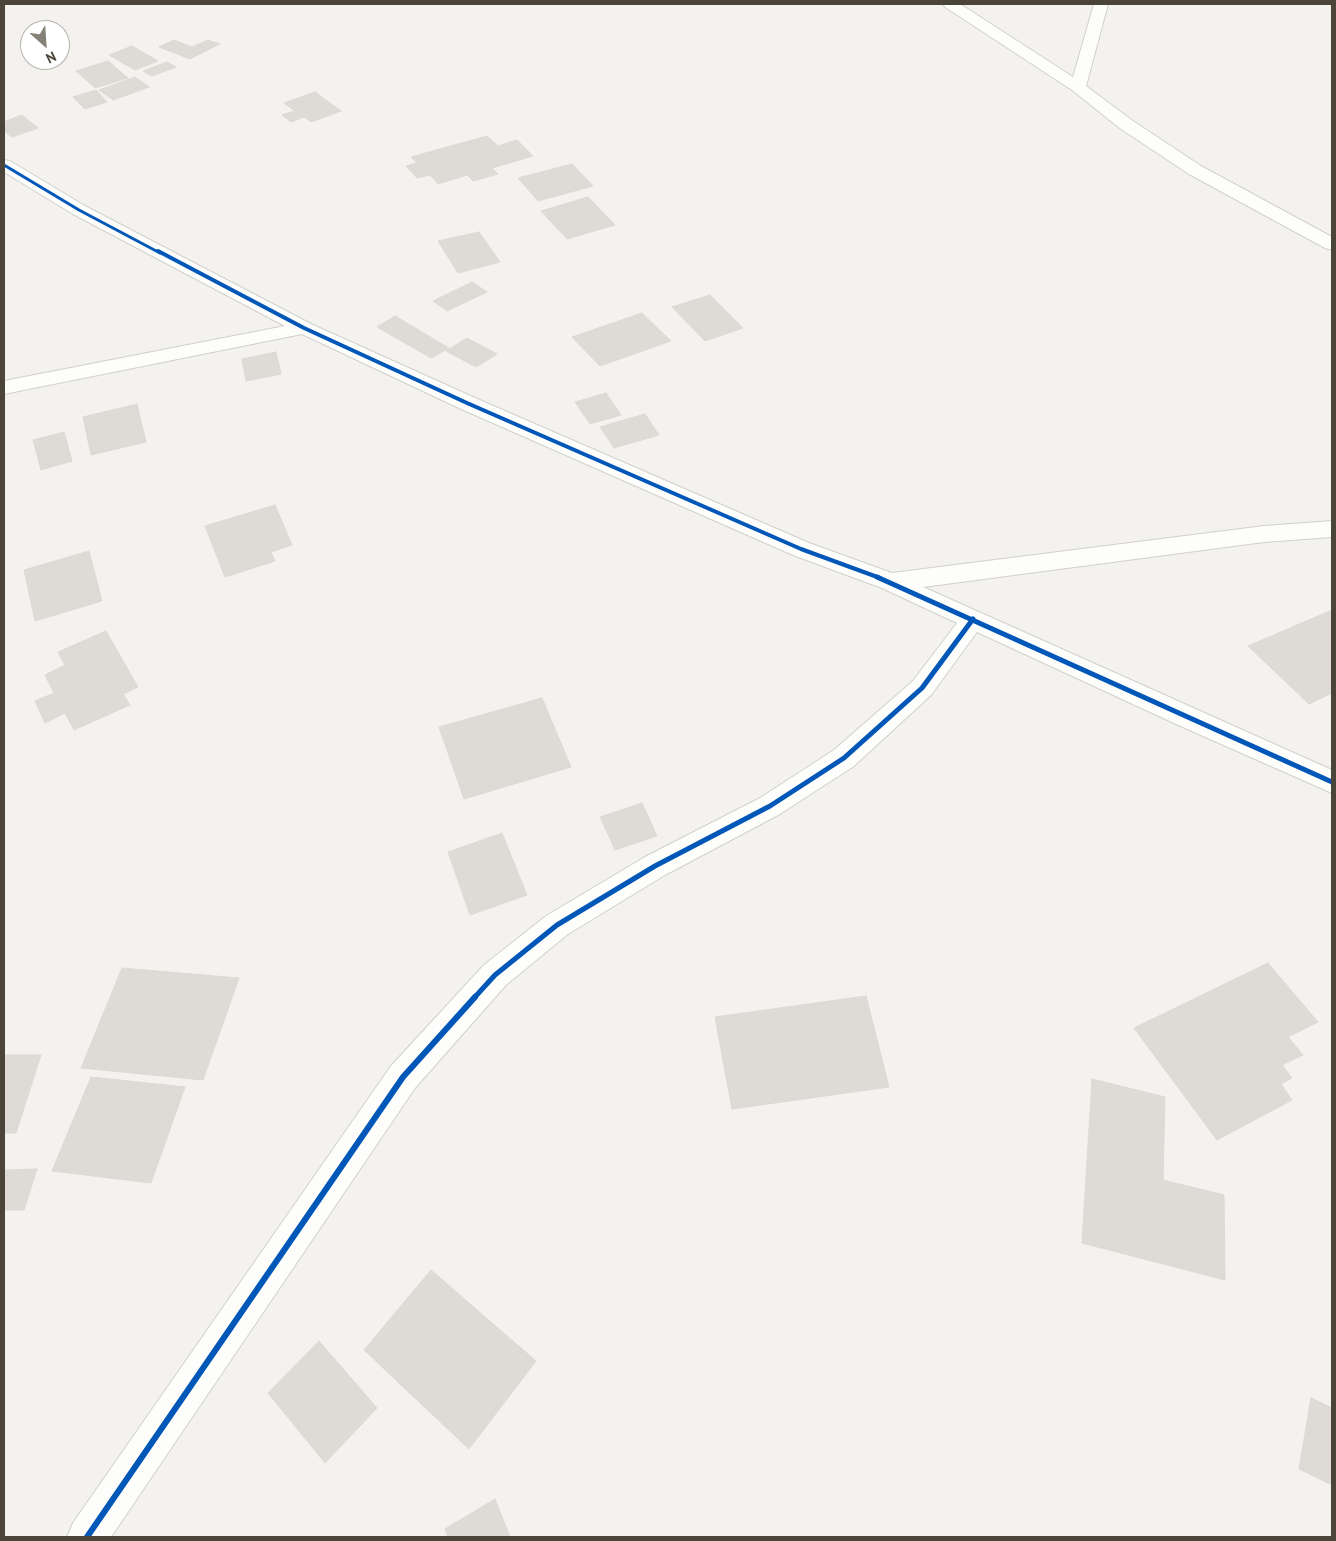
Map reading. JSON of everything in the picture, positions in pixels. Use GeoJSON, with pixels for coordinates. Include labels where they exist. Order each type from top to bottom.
{"type":"FeatureCollection","features":[{"type":"Feature","properties":{"kind":"street"},"geometry":{"type":"LineString","coordinates":[[950,4],[1078,87],[1127,125],[1196,170],[1332,244]]}},
{"type":"Feature","properties":{"kind":"street"},"geometry":{"type":"LineString","coordinates":[[1078,87],[1101,4]]}},
{"type":"Feature","properties":{"kind":"street"},"geometry":{"type":"LineString","coordinates":[[4,165],[79,210],[304,328],[467,403],[698,505],[801,549],[891,582],[1332,782]]}},
{"type":"Feature","properties":{"kind":"street"},"geometry":{"type":"LineString","coordinates":[[4,388],[304,328]]}},
{"type":"Feature","properties":{"kind":"street"},"geometry":{"type":"LineString","coordinates":[[891,582],[1264,534],[1332,529]]}},
{"type":"Feature","properties":{"kind":"street"},"geometry":{"type":"LineString","coordinates":[[87,1537],[403,1078],[495,975],[557,925],[655,866],[770,806],[844,758],[922,688],[973,619]]}},
{"type":"Feature","properties":{"kind":"building"},"geometry":{"type":"Polygon","coordinates":[[[174,40],[192,47],[208,40],[220,44],[190,59],[159,47],[174,40]]]}},
{"type":"Feature","properties":{"kind":"building"},"geometry":{"type":"Polygon","coordinates":[[[132,46],[158,61],[135,70],[109,55],[132,46]]]}},
{"type":"Feature","properties":{"kind":"building"},"geometry":{"type":"Polygon","coordinates":[[[108,61],[128,78],[95,88],[76,71],[108,61]]]}},
{"type":"Feature","properties":{"kind":"building"},"geometry":{"type":"Polygon","coordinates":[[[167,62],[176,67],[152,76],[143,71],[167,62]]]}},
{"type":"Feature","properties":{"kind":"building"},"geometry":{"type":"Polygon","coordinates":[[[135,77],[149,87],[113,100],[99,90],[135,77]]]}},
{"type":"Feature","properties":{"kind":"building"},"geometry":{"type":"Polygon","coordinates":[[[96,90],[107,102],[85,109],[73,97],[96,90]]]}},
{"type":"Feature","properties":{"kind":"building"},"geometry":{"type":"Polygon","coordinates":[[[315,92],[341,111],[311,122],[304,117],[291,122],[282,115],[295,111],[284,103],[315,92]]]}},
{"type":"Feature","properties":{"kind":"building"},"geometry":{"type":"Polygon","coordinates":[[[22,115],[38,128],[12,137],[4,131],[4,122],[22,115]]]}},
{"type":"Feature","properties":{"kind":"building"},"geometry":{"type":"Polygon","coordinates":[[[487,136],[498,146],[517,140],[533,156],[492,168],[498,174],[473,181],[467,175],[438,184],[430,175],[417,178],[406,166],[417,163],[411,157],[487,136]]]}},
{"type":"Feature","properties":{"kind":"building"},"geometry":{"type":"Polygon","coordinates":[[[572,164],[593,186],[538,201],[518,178],[572,164]]]}},
{"type":"Feature","properties":{"kind":"building"},"geometry":{"type":"Polygon","coordinates":[[[588,197],[615,225],[567,239],[541,211],[588,197]]]}},
{"type":"Feature","properties":{"kind":"building"},"geometry":{"type":"Polygon","coordinates":[[[479,232],[500,262],[458,273],[438,241],[479,232]]]}},
{"type":"Feature","properties":{"kind":"building"},"geometry":{"type":"Polygon","coordinates":[[[472,282],[487,292],[447,311],[433,301],[472,282]]]}},
{"type":"Feature","properties":{"kind":"building"},"geometry":{"type":"Polygon","coordinates":[[[710,295],[743,328],[705,341],[672,307],[710,295]]]}},
{"type":"Feature","properties":{"kind":"building"},"geometry":{"type":"Polygon","coordinates":[[[642,313],[671,341],[600,366],[572,337],[642,313]]]}},
{"type":"Feature","properties":{"kind":"building"},"geometry":{"type":"Polygon","coordinates":[[[395,316],[449,348],[431,358],[377,327],[395,316]]]}},
{"type":"Feature","properties":{"kind":"building"},"geometry":{"type":"Polygon","coordinates":[[[467,338],[497,354],[476,367],[446,351],[467,338]]]}},
{"type":"Feature","properties":{"kind":"building"},"geometry":{"type":"Polygon","coordinates":[[[276,352],[281,374],[246,381],[242,359],[276,352]]]}},
{"type":"Feature","properties":{"kind":"building"},"geometry":{"type":"Polygon","coordinates":[[[606,393],[621,415],[590,424],[575,402],[606,393]]]}},
{"type":"Feature","properties":{"kind":"building"},"geometry":{"type":"Polygon","coordinates":[[[137,404],[146,442],[91,455],[83,417],[137,404]]]}},
{"type":"Feature","properties":{"kind":"building"},"geometry":{"type":"Polygon","coordinates":[[[645,414],[659,435],[614,448],[600,427],[645,414]]]}},
{"type":"Feature","properties":{"kind":"building"},"geometry":{"type":"Polygon","coordinates":[[[64,432],[72,461],[41,470],[33,440],[64,432]]]}},
{"type":"Feature","properties":{"kind":"building"},"geometry":{"type":"Polygon","coordinates":[[[275,505],[292,545],[271,552],[275,561],[225,577],[205,526],[275,505]]]}},
{"type":"Feature","properties":{"kind":"building"},"geometry":{"type":"Polygon","coordinates":[[[89,551],[102,601],[35,621],[24,570],[89,551]]]}},
{"type":"Feature","properties":{"kind":"building"},"geometry":{"type":"Polygon","coordinates":[[[1332,610],[1332,693],[1309,704],[1248,646],[1332,610]]]}},
{"type":"Feature","properties":{"kind":"building"},"geometry":{"type":"Polygon","coordinates":[[[106,631],[138,687],[123,694],[130,705],[74,730],[65,713],[45,723],[35,701],[54,693],[45,675],[65,665],[58,652],[106,631]]]}},
{"type":"Feature","properties":{"kind":"building"},"geometry":{"type":"Polygon","coordinates":[[[542,698],[571,767],[464,799],[439,727],[542,698]]]}},
{"type":"Feature","properties":{"kind":"building"},"geometry":{"type":"Polygon","coordinates":[[[642,803],[657,836],[615,850],[600,817],[642,803]]]}},
{"type":"Feature","properties":{"kind":"building"},"geometry":{"type":"Polygon","coordinates":[[[502,833],[527,895],[470,915],[448,852],[502,833]]]}},
{"type":"Feature","properties":{"kind":"building"},"geometry":{"type":"Polygon","coordinates":[[[1268,963],[1318,1022],[1288,1037],[1303,1055],[1282,1065],[1292,1078],[1281,1084],[1292,1100],[1217,1140],[1134,1028],[1268,963]]]}},
{"type":"Feature","properties":{"kind":"building"},"geometry":{"type":"Polygon","coordinates":[[[122,968],[239,978],[203,1080],[81,1068],[122,968]]]}},
{"type":"Feature","properties":{"kind":"building"},"geometry":{"type":"Polygon","coordinates":[[[866,996],[889,1087],[732,1109],[715,1017],[866,996]]]}},
{"type":"Feature","properties":{"kind":"building"},"geometry":{"type":"Polygon","coordinates":[[[4,1055],[41,1055],[16,1133],[4,1133],[4,1055]]]}},
{"type":"Feature","properties":{"kind":"building"},"geometry":{"type":"Polygon","coordinates":[[[91,1077],[185,1087],[151,1183],[52,1171],[91,1077]]]}},
{"type":"Feature","properties":{"kind":"building"},"geometry":{"type":"Polygon","coordinates":[[[1092,1079],[1165,1097],[1163,1180],[1224,1195],[1225,1280],[1082,1243],[1092,1079]]]}},
{"type":"Feature","properties":{"kind":"building"},"geometry":{"type":"Polygon","coordinates":[[[37,1169],[24,1210],[4,1210],[4,1170],[37,1169]]]}},
{"type":"Feature","properties":{"kind":"building"},"geometry":{"type":"Polygon","coordinates":[[[431,1270],[536,1361],[469,1449],[364,1350],[431,1270]]]}},
{"type":"Feature","properties":{"kind":"building"},"geometry":{"type":"Polygon","coordinates":[[[319,1341],[377,1408],[325,1463],[268,1393],[319,1341]]]}},
{"type":"Feature","properties":{"kind":"building"},"geometry":{"type":"Polygon","coordinates":[[[1311,1398],[1332,1408],[1332,1485],[1299,1469],[1311,1398]]]}},
{"type":"Feature","properties":{"kind":"building"},"geometry":{"type":"Polygon","coordinates":[[[495,1499],[510,1537],[448,1537],[445,1529],[495,1499]]]}},
{"type":"Feature","properties":{"kind":"cycle path"},"geometry":{"type":"LineString","coordinates":[[4,165],[79,210],[304,328],[467,403],[801,549],[891,582],[1185,717],[1332,782]]}},
{"type":"Feature","properties":{"kind":"cycle path"},"geometry":{"type":"LineString","coordinates":[[87,1537],[403,1077],[495,975],[557,925],[655,866],[770,806],[844,758],[922,688],[973,619]]}}]}
